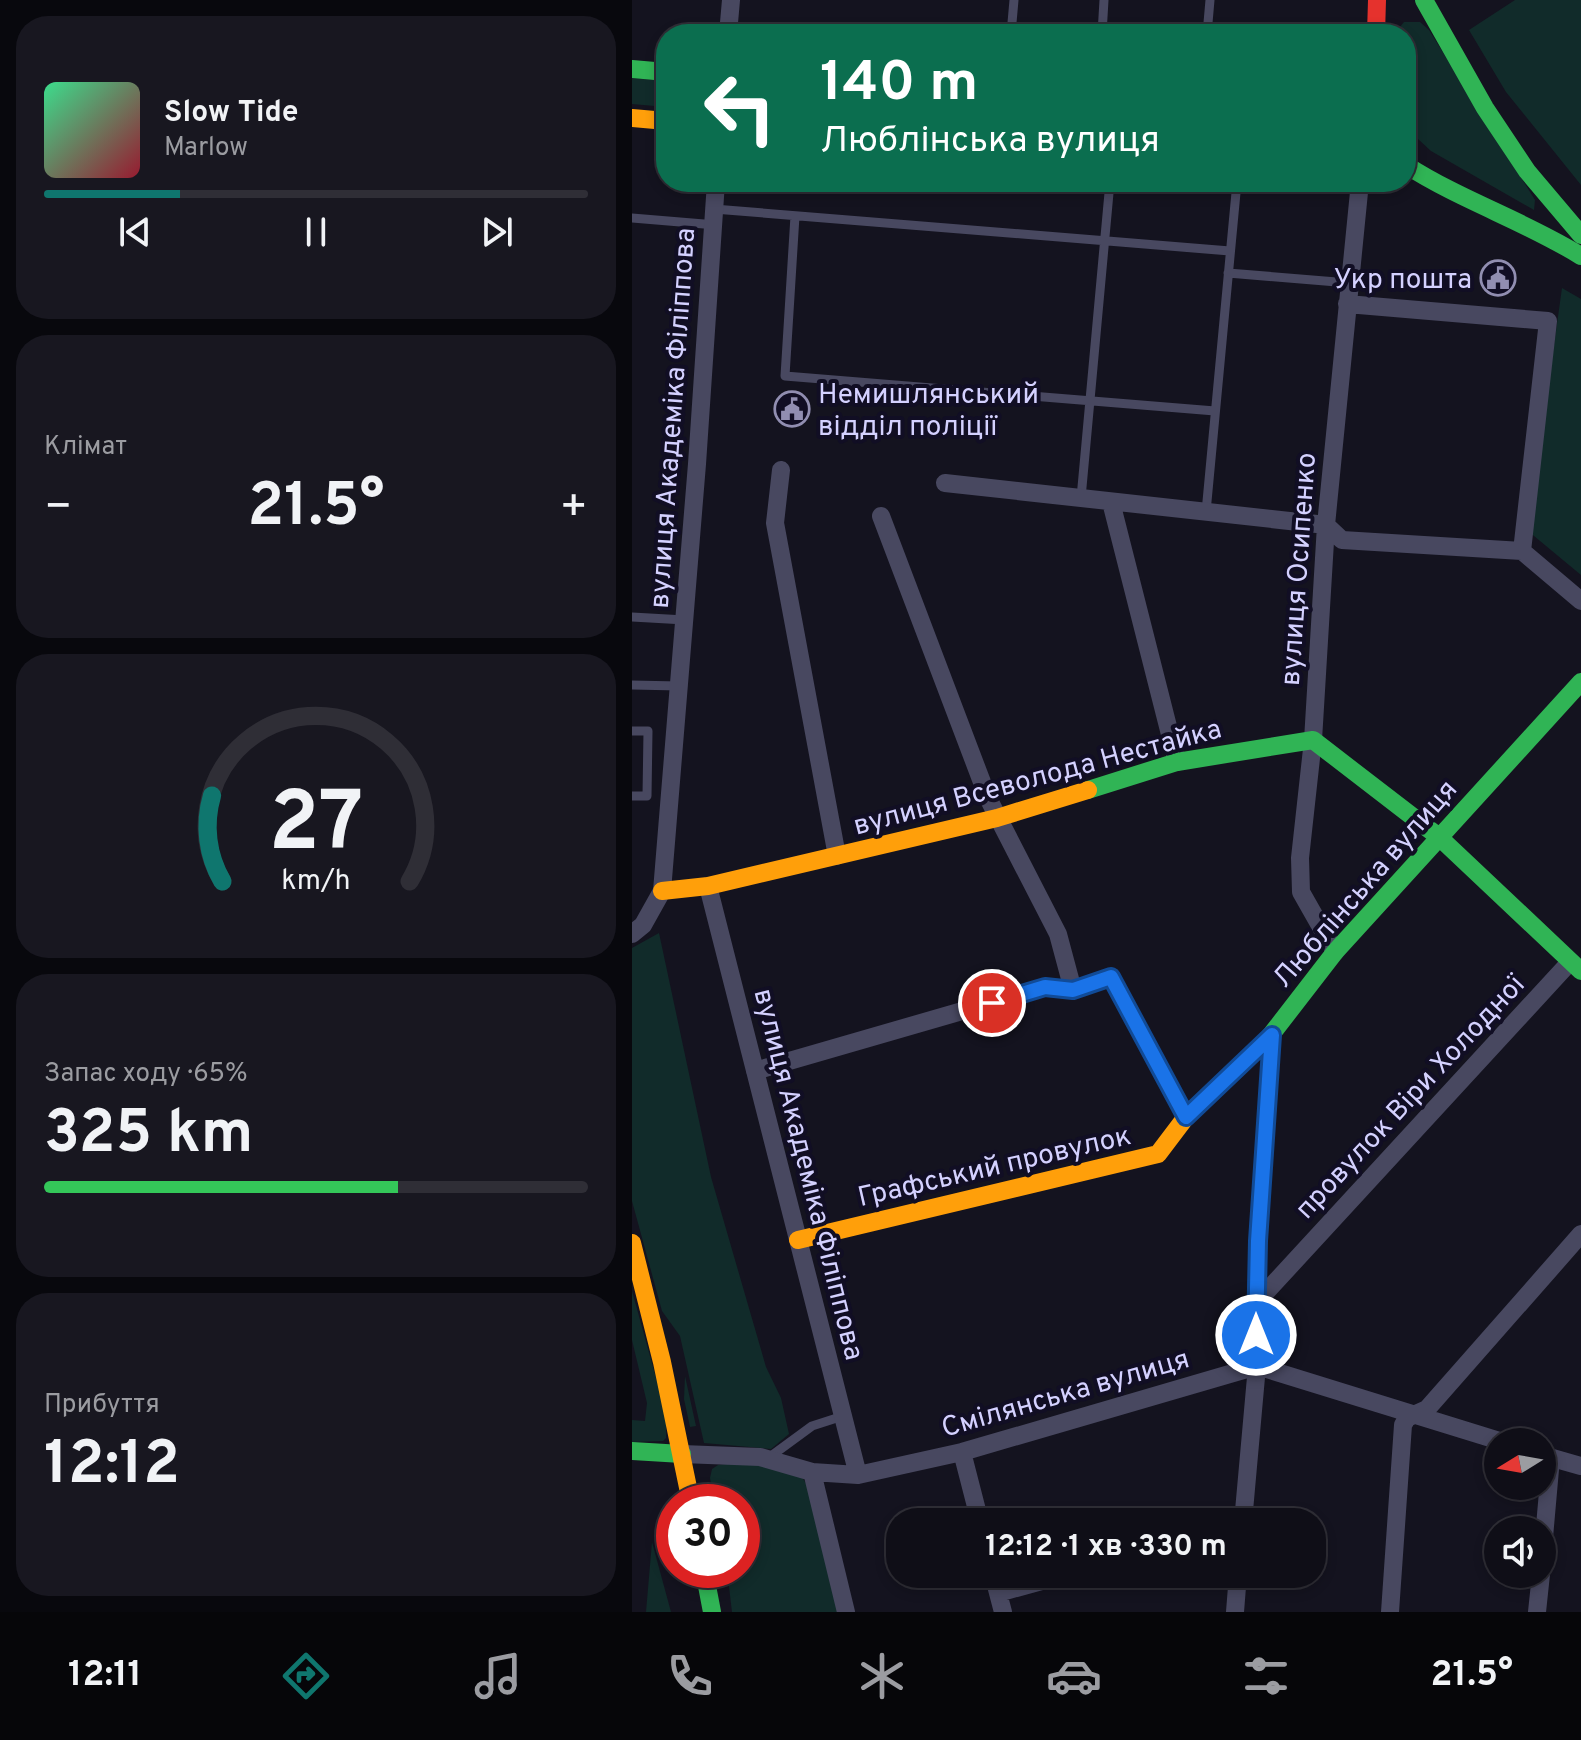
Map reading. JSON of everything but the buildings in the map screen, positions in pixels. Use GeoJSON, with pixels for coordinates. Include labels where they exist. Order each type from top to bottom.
{"type":"FeatureCollection","features":[{"type":"Feature","properties":{"kind":"street"},"geometry":{"type":"LineString","coordinates":[[729,24],[731,0]]}},
{"type":"Feature","properties":{"kind":"street"},"geometry":{"type":"LineString","coordinates":[[1376,24],[1377,0]]}},
{"type":"Feature","properties":{"kind":"street"},"geometry":{"type":"LineString","coordinates":[[1424,0],[1485,108],[1527,171],[1581,235]]}},
{"type":"Feature","properties":{"kind":"street"},"geometry":{"type":"LineString","coordinates":[[632,69],[656,71]]}},
{"type":"Feature","properties":{"kind":"street"},"geometry":{"type":"LineString","coordinates":[[632,118],[656,120]]}},
{"type":"Feature","properties":{"kind":"street"},"geometry":{"type":"LineString","coordinates":[[1416,171],[1439,186],[1546,234],[1581,256]]}},
{"type":"Feature","properties":{"kind":"street"},"geometry":{"type":"LineString","coordinates":[[1416,184],[1439,186]]}},
{"type":"Feature","properties":{"kind":"street","name":"вулиця Академіка Філіппова"},"geometry":{"type":"LineString","coordinates":[[632,934],[643,925],[662,891],[716,192]]}},
{"type":"Feature","properties":{"kind":"street","name":"вулиця Осипенко"},"geometry":{"type":"LineString","coordinates":[[1335,952],[1301,892],[1300,858],[1313,740],[1326,525],[1359,192]]}},
{"type":"Feature","properties":{"kind":"street"},"geometry":{"type":"LineString","coordinates":[[1347,304],[1548,321],[1522,551]]}},
{"type":"Feature","properties":{"kind":"street"},"geometry":{"type":"LineString","coordinates":[[781,470],[775,523],[837,856]]}},
{"type":"Feature","properties":{"kind":"street"},"geometry":{"type":"LineString","coordinates":[[945,483],[1326,525],[1342,540],[1522,551],[1581,601]]}},
{"type":"Feature","properties":{"kind":"street"},"geometry":{"type":"LineString","coordinates":[[1111,502],[1177,762]]}},
{"type":"Feature","properties":{"kind":"street"},"geometry":{"type":"LineString","coordinates":[[881,516],[997,818],[1058,934],[1073,990]]}},
{"type":"Feature","properties":{"kind":"street","name":"Люблінська вулиця"},"geometry":{"type":"LineString","coordinates":[[1186,1117],[1272,1035],[1335,952],[1581,682]]}},
{"type":"Feature","properties":{"kind":"street"},"geometry":{"type":"LineString","coordinates":[[1313,740],[1439,837],[1576,967]]}},
{"type":"Feature","properties":{"kind":"street","name":"вулиця Всеволода Нестайка"},"geometry":{"type":"LineString","coordinates":[[662,891],[708,886],[997,818],[1177,762],[1313,740]]}},
{"type":"Feature","properties":{"kind":"street","name":"вулиця Академіка Філіппова"},"geometry":{"type":"LineString","coordinates":[[708,886],[858,1475]]}},
{"type":"Feature","properties":{"kind":"street","name":"провулок Віри Холодної"},"geometry":{"type":"LineString","coordinates":[[1256,1303],[1576,967]]}},
{"type":"Feature","properties":{"kind":"street"},"geometry":{"type":"LineString","coordinates":[[755,1071],[1045,987],[1073,990],[1111,977],[1186,1117]]}},
{"type":"Feature","properties":{"kind":"street"},"geometry":{"type":"LineString","coordinates":[[1244,1508],[1257,1366],[1256,1303],[1272,1035]]}},
{"type":"Feature","properties":{"kind":"street","name":"Графський провулок"},"geometry":{"type":"LineString","coordinates":[[798,1240],[1158,1154],[1186,1117]]}},
{"type":"Feature","properties":{"kind":"street"},"geometry":{"type":"LineString","coordinates":[[1390,1612],[1403,1425],[1407,1418],[1427,1409],[1581,1234]]}},
{"type":"Feature","properties":{"kind":"street"},"geometry":{"type":"LineString","coordinates":[[632,1243],[662,1362],[688,1484]]}},
{"type":"Feature","properties":{"kind":"street"},"geometry":{"type":"LineString","coordinates":[[1257,1366],[1484,1436]]}},
{"type":"Feature","properties":{"kind":"street","name":"Смілянська вулиця"},"geometry":{"type":"LineString","coordinates":[[682,1454],[767,1459],[812,1472],[858,1475],[962,1452],[1257,1366]]}},
{"type":"Feature","properties":{"kind":"street"},"geometry":{"type":"LineString","coordinates":[[632,1451],[682,1454]]}},
{"type":"Feature","properties":{"kind":"street"},"geometry":{"type":"LineString","coordinates":[[962,1452],[976,1508]]}},
{"type":"Feature","properties":{"kind":"street"},"geometry":{"type":"LineString","coordinates":[[1556,1459],[1581,1466]]}},
{"type":"Feature","properties":{"kind":"street"},"geometry":{"type":"LineString","coordinates":[[812,1472],[846,1612]]}},
{"type":"Feature","properties":{"kind":"street"},"geometry":{"type":"LineString","coordinates":[[707,1588],[712,1612]]}},
{"type":"Feature","properties":{"kind":"street"},"geometry":{"type":"LineString","coordinates":[[997,1588],[1003,1612]]}},
{"type":"Feature","properties":{"kind":"street"},"geometry":{"type":"LineString","coordinates":[[998,1593],[1016,1588]]}},
{"type":"Feature","properties":{"kind":"street"},"geometry":{"type":"LineString","coordinates":[[1235,1612],[1237,1588]]}},
{"type":"Feature","properties":{"kind":"street"},"geometry":{"type":"LineString","coordinates":[[1537,1612],[1540,1588]]}},
{"type":"Feature","properties":{"kind":"lane"},"geometry":{"type":"LineString","coordinates":[[1012,24],[1014,0]]}},
{"type":"Feature","properties":{"kind":"lane"},"geometry":{"type":"LineString","coordinates":[[1103,24],[1104,0]]}},
{"type":"Feature","properties":{"kind":"lane"},"geometry":{"type":"LineString","coordinates":[[1208,24],[1210,0]]}},
{"type":"Feature","properties":{"kind":"lane"},"geometry":{"type":"LineString","coordinates":[[1081,498],[1109,192]]}},
{"type":"Feature","properties":{"kind":"lane"},"geometry":{"type":"LineString","coordinates":[[1206,512],[1236,192]]}},
{"type":"Feature","properties":{"kind":"lane"},"geometry":{"type":"LineString","coordinates":[[795,216],[785,376],[1215,411]]}},
{"type":"Feature","properties":{"kind":"lane"},"geometry":{"type":"LineString","coordinates":[[632,218],[716,220],[795,216],[1230,251]]}},
{"type":"Feature","properties":{"kind":"lane"},"geometry":{"type":"LineString","coordinates":[[1228,273],[1349,283]]}},
{"type":"Feature","properties":{"kind":"lane"},"geometry":{"type":"LineString","coordinates":[[632,617],[685,620]]}},
{"type":"Feature","properties":{"kind":"lane"},"geometry":{"type":"LineString","coordinates":[[632,685],[679,686]]}},
{"type":"Feature","properties":{"kind":"lane"},"geometry":{"type":"LineString","coordinates":[[632,731],[648,731],[647,796],[632,796]]}},
{"type":"Feature","properties":{"kind":"lane"},"geometry":{"type":"LineString","coordinates":[[767,1459],[812,1426],[843,1416]]}},
{"type":"Feature","properties":{"kind":"green space"},"geometry":{"type":"Polygon","coordinates":[[[1515,0],[1581,0],[1581,185],[1506,92],[1469,30],[1515,0]]]}},
{"type":"Feature","properties":{"kind":"green space"},"geometry":{"type":"Polygon","coordinates":[[[1420,22],[1429,30],[1535,200],[1534,210],[1431,151],[1416,137],[1416,24],[1402,24],[1420,22]]]}},
{"type":"Feature","properties":{"kind":"green space"},"geometry":{"type":"Polygon","coordinates":[[[632,78],[656,80],[656,106],[632,104],[632,78]]]}},
{"type":"Feature","properties":{"kind":"green space"},"geometry":{"type":"Polygon","coordinates":[[[1562,288],[1581,299],[1581,575],[1528,531],[1562,288]]]}},
{"type":"Feature","properties":{"kind":"green space"},"geometry":{"type":"Polygon","coordinates":[[[659,933],[711,1177],[766,1367],[781,1398],[789,1434],[771,1449],[704,1443],[680,1336],[662,1311],[632,1201],[632,948],[659,933]]]}},
{"type":"Feature","properties":{"kind":"green space"},"geometry":{"type":"Polygon","coordinates":[[[632,1291],[666,1414],[666,1438],[663,1441],[632,1442],[632,1420],[645,1421],[647,1403],[632,1340],[632,1291]]]}},
{"type":"Feature","properties":{"kind":"green space"},"geometry":{"type":"Polygon","coordinates":[[[685,1376],[696,1426],[690,1427],[684,1399],[685,1376]]]}},
{"type":"Feature","properties":{"kind":"green space"},"geometry":{"type":"Polygon","coordinates":[[[751,1461],[800,1474],[807,1485],[839,1612],[732,1612],[729,1588],[760,1588],[760,1484],[711,1484],[712,1469],[718,1465],[751,1461]]]}},
{"type":"Feature","properties":{"kind":"green space"},"geometry":{"type":"Polygon","coordinates":[[[652,1542],[656,1557],[656,1588],[664,1588],[671,1612],[646,1612],[652,1542]]]}},
{"type":"Feature","properties":{"kind":"traffic: fast"},"geometry":{"type":"LineString","coordinates":[[1424,0],[1485,108],[1527,171],[1581,235]]}},
{"type":"Feature","properties":{"kind":"traffic: fast"},"geometry":{"type":"LineString","coordinates":[[632,69],[656,71]]}},
{"type":"Feature","properties":{"kind":"traffic: fast"},"geometry":{"type":"LineString","coordinates":[[1416,171],[1581,256]]}},
{"type":"Feature","properties":{"kind":"traffic: fast"},"geometry":{"type":"LineString","coordinates":[[1267,1040],[1335,952],[1581,682]]}},
{"type":"Feature","properties":{"kind":"traffic: fast"},"geometry":{"type":"LineString","coordinates":[[1088,790],[1177,762],[1313,740],[1439,837],[1581,971]]}},
{"type":"Feature","properties":{"kind":"traffic: fast"},"geometry":{"type":"LineString","coordinates":[[632,1451],[682,1454]]}},
{"type":"Feature","properties":{"kind":"traffic: fast"},"geometry":{"type":"LineString","coordinates":[[707,1588],[712,1612]]}},
{"type":"Feature","properties":{"kind":"traffic: slow"},"geometry":{"type":"LineString","coordinates":[[632,118],[656,120]]}},
{"type":"Feature","properties":{"kind":"traffic: slow"},"geometry":{"type":"LineString","coordinates":[[662,891],[708,886],[997,818],[1088,790]]}},
{"type":"Feature","properties":{"kind":"traffic: slow"},"geometry":{"type":"LineString","coordinates":[[798,1240],[1158,1154],[1186,1117],[1267,1040]]}},
{"type":"Feature","properties":{"kind":"traffic: slow"},"geometry":{"type":"LineString","coordinates":[[632,1243],[662,1362],[687,1484]]}},
{"type":"Feature","properties":{"kind":"traffic: jam"},"geometry":{"type":"LineString","coordinates":[[1376,24],[1377,0]]}},
{"type":"Feature","properties":{"kind":"place","name":"Укр пошта"},"geometry":{"type":"Point","coordinates":[1498,278]}},
{"type":"Feature","properties":{"kind":"place","name":"Немишлянський відділ поліції"},"geometry":{"type":"Point","coordinates":[792,409]}},
{"type":"Feature","properties":{"kind":"route"},"geometry":{"type":"LineString","coordinates":[[992,1003],[1045,987],[1073,990],[1111,977],[1186,1117],[1272,1035],[1258,1241],[1256,1335]]}}]}
